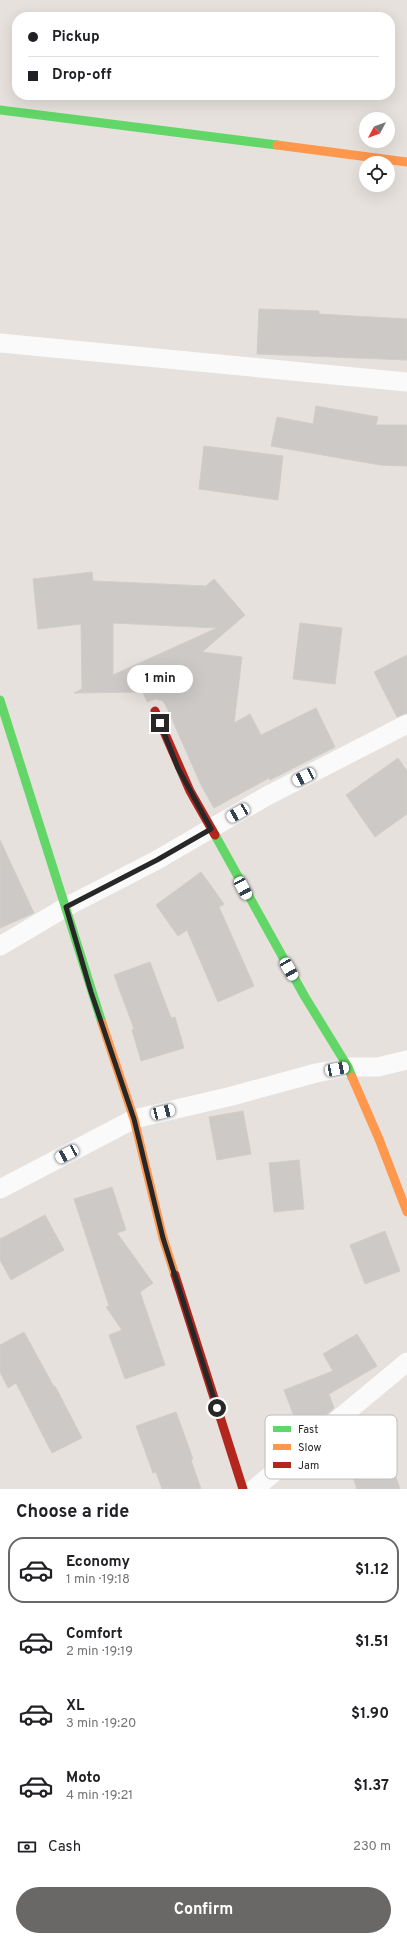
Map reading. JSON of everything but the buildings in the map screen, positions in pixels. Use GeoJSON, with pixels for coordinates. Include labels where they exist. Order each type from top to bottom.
{"type":"FeatureCollection","features":[{"type":"Feature","properties":{"kind":"street"},"geometry":{"type":"LineString","coordinates":[[0,110],[407,162]]}},
{"type":"Feature","properties":{"kind":"street"},"geometry":{"type":"LineString","coordinates":[[0,343],[407,382]]}},
{"type":"Feature","properties":{"kind":"street"},"geometry":{"type":"LineString","coordinates":[[0,700],[66,907],[91,992],[134,1119],[163,1238],[243,1489]]}},
{"type":"Feature","properties":{"kind":"street"},"geometry":{"type":"LineString","coordinates":[[155,712],[178,768],[211,829],[305,996],[348,1067],[379,1139],[407,1212]]}},
{"type":"Feature","properties":{"kind":"street"},"geometry":{"type":"LineString","coordinates":[[0,946],[66,907],[157,860],[266,797],[407,724]]}},
{"type":"Feature","properties":{"kind":"street"},"geometry":{"type":"LineString","coordinates":[[0,1190],[134,1119],[232,1096],[316,1073],[348,1067],[378,1067],[407,1060]]}},
{"type":"Feature","properties":{"kind":"street"},"geometry":{"type":"LineString","coordinates":[[343,1415],[407,1362]]}},
{"type":"Feature","properties":{"kind":"street"},"geometry":{"type":"LineString","coordinates":[[254,1489],[266,1479]]}},
{"type":"Feature","properties":{"kind":"traffic: fast"},"geometry":{"type":"LineString","coordinates":[[0,110],[277,145]]}},
{"type":"Feature","properties":{"kind":"traffic: fast"},"geometry":{"type":"LineString","coordinates":[[0,700],[102,1023]]}},
{"type":"Feature","properties":{"kind":"traffic: fast"},"geometry":{"type":"LineString","coordinates":[[215,835],[305,997],[348,1067],[352,1077]]}},
{"type":"Feature","properties":{"kind":"traffic: slow"},"geometry":{"type":"LineString","coordinates":[[277,145],[407,162]]}},
{"type":"Feature","properties":{"kind":"traffic: slow"},"geometry":{"type":"LineString","coordinates":[[102,1023],[134,1119],[163,1238],[175,1275]]}},
{"type":"Feature","properties":{"kind":"traffic: slow"},"geometry":{"type":"LineString","coordinates":[[352,1077],[379,1139],[407,1212]]}},
{"type":"Feature","properties":{"kind":"traffic: jam"},"geometry":{"type":"LineString","coordinates":[[155,711],[190,791],[215,835]]}},
{"type":"Feature","properties":{"kind":"traffic: jam"},"geometry":{"type":"LineString","coordinates":[[175,1275],[243,1489]]}},
{"type":"Feature","properties":{"kind":"route"},"geometry":{"type":"LineString","coordinates":[[160,723],[178,768],[211,829],[157,860],[66,907],[91,992],[134,1119],[163,1238],[217,1408]]}}]}
